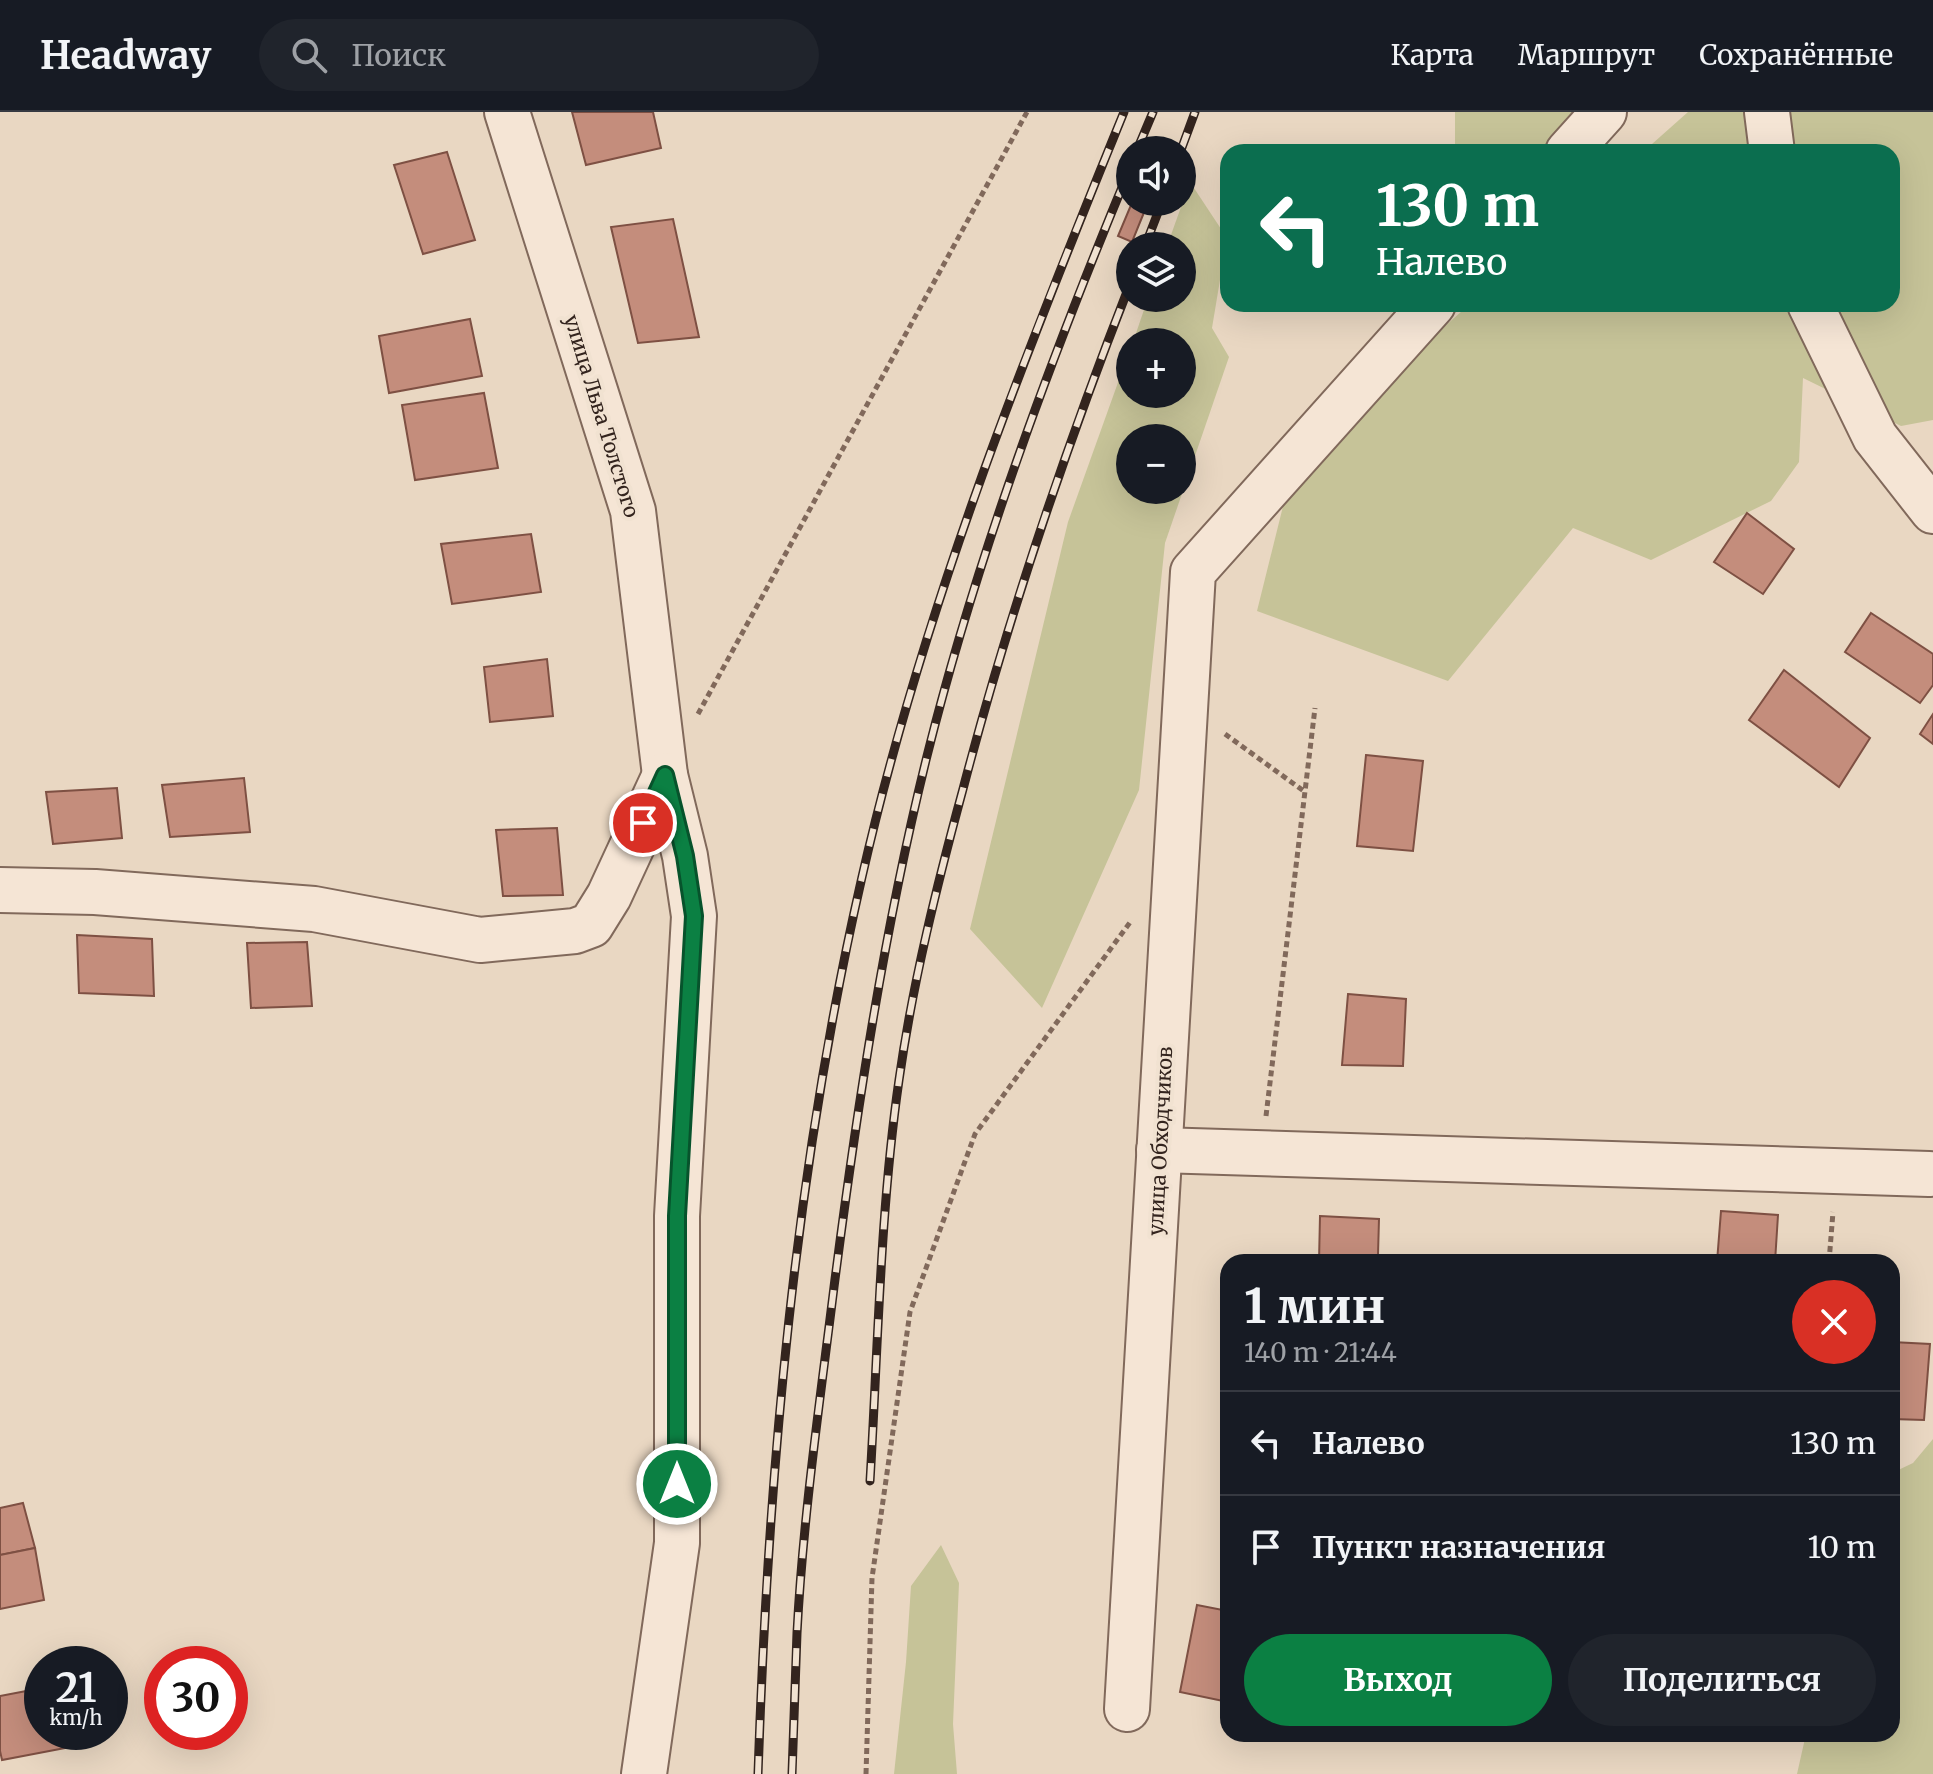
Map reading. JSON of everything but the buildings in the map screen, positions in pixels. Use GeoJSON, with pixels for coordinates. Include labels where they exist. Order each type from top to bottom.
{"type":"FeatureCollection","features":[{"type":"Feature","properties":{"kind":"street","name":"улица Льва Толстого"},"geometry":{"type":"LineString","coordinates":[[507,112],[633,511],[665,775],[685,856],[694,916],[677,1216],[677,1543],[644,1774]]}},
{"type":"Feature","properties":{"kind":"street"},"geometry":{"type":"LineString","coordinates":[[1575,144],[1604,112]]}},
{"type":"Feature","properties":{"kind":"street"},"geometry":{"type":"LineString","coordinates":[[1767,112],[1771,144]]}},
{"type":"Feature","properties":{"kind":"street","name":"улица Обходчиков"},"geometry":{"type":"LineString","coordinates":[[1127,1709],[1193,572],[1426,312]]}},
{"type":"Feature","properties":{"kind":"street"},"geometry":{"type":"LineString","coordinates":[[1814,312],[1875,437],[1933,511]]}},
{"type":"Feature","properties":{"kind":"street"},"geometry":{"type":"LineString","coordinates":[[0,890],[95,892],[314,909],[480,940],[575,931],[591,925],[609,896],[665,775]]}},
{"type":"Feature","properties":{"kind":"street"},"geometry":{"type":"LineString","coordinates":[[1159,1150],[1929,1174]]}},
{"type":"Feature","properties":{"kind":"path"},"geometry":{"type":"LineString","coordinates":[[696,719],[1027,112]]}},
{"type":"Feature","properties":{"kind":"path"},"geometry":{"type":"LineString","coordinates":[[1185,705],[1305,792]]}},
{"type":"Feature","properties":{"kind":"path"},"geometry":{"type":"LineString","coordinates":[[1261,1153],[1315,708]]}},
{"type":"Feature","properties":{"kind":"path"},"geometry":{"type":"LineString","coordinates":[[866,1774],[872,1578],[910,1312],[975,1134],[1140,909]]}},
{"type":"Feature","properties":{"kind":"path"},"geometry":{"type":"LineString","coordinates":[[1830,1254],[1836,1171]]}},
{"type":"Feature","properties":{"kind":"shaded area"},"geometry":{"type":"Polygon","coordinates":[[[1455,112],[1604,112],[1575,144],[1455,144],[1455,112]]]}},
{"type":"Feature","properties":{"kind":"shaded area"},"geometry":{"type":"Polygon","coordinates":[[[1688,112],[1933,112],[1933,420],[1901,426],[1803,378],[1799,462],[1771,501],[1651,560],[1573,528],[1448,681],[1257,611],[1295,458],[1461,312],[1900,312],[1900,144],[1652,144],[1688,112]]]}},
{"type":"Feature","properties":{"kind":"shaded area"},"geometry":{"type":"Polygon","coordinates":[[[1196,191],[1220,227],[1220,280],[1212,328],[1229,357],[1196,453],[1196,424],[1116,424],[1116,504],[1178,504],[1165,543],[1139,790],[1042,1008],[970,929],[1068,522],[1116,388],[1116,408],[1196,408],[1196,328],[1138,328],[1143,312],[1196,312],[1196,232],[1172,232],[1178,216],[1196,216],[1196,191]]]}},
{"type":"Feature","properties":{"kind":"shaded area"},"geometry":{"type":"Polygon","coordinates":[[[1933,1439],[1933,1774],[1797,1774],[1804,1742],[1900,1742],[1900,1469],[1913,1463],[1933,1439]]]}},
{"type":"Feature","properties":{"kind":"shaded area"},"geometry":{"type":"Polygon","coordinates":[[[941,1545],[959,1583],[953,1724],[957,1774],[894,1774],[911,1586],[941,1545]]]}},
{"type":"Feature","properties":{"kind":"railway"},"geometry":{"type":"LineString","coordinates":[[758,1774],[769,1548],[802,1210],[839,987],[862,877],[886,779],[944,585],[1012,394],[1124,112]]}},
{"type":"Feature","properties":{"kind":"railway"},"geometry":{"type":"LineString","coordinates":[[1143,136],[1153,112]]}},
{"type":"Feature","properties":{"kind":"railway"},"geometry":{"type":"LineString","coordinates":[[1186,136],[1195,112]]}},
{"type":"Feature","properties":{"kind":"railway"},"geometry":{"type":"LineString","coordinates":[[792,1774],[797,1633],[812,1459],[852,1153],[898,887],[927,756],[992,532],[1044,385],[1116,203]]}},
{"type":"Feature","properties":{"kind":"railway"},"geometry":{"type":"LineString","coordinates":[[1150,232],[1157,216]]}},
{"type":"Feature","properties":{"kind":"railway"},"geometry":{"type":"LineString","coordinates":[[870,1481],[888,1180],[899,1080],[919,970],[963,789],[1018,597],[1060,471],[1119,312]]}},
{"type":"Feature","properties":{"kind":"route"},"geometry":{"type":"LineString","coordinates":[[643,823],[665,775],[685,856],[694,916],[677,1216],[677,1484]]}}]}
